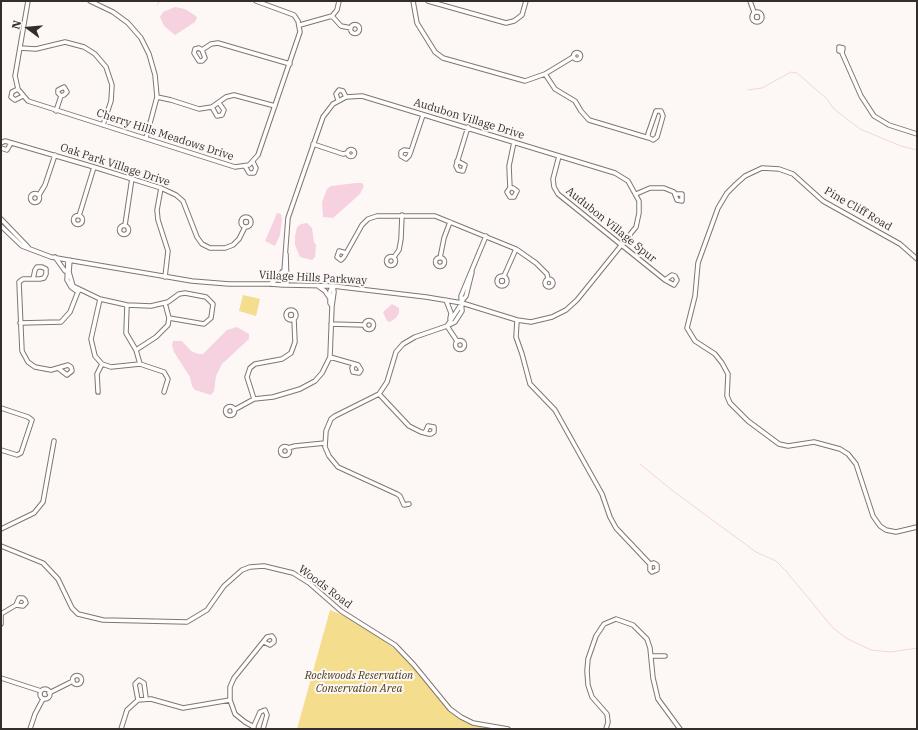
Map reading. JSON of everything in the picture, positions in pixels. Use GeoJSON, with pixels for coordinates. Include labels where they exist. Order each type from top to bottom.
{"type":"FeatureCollection","features":[{"type":"Feature","properties":{"kind":"street","name":"Cherry Hills Meadows Drive"},"geometry":{"type":"LineString","coordinates":[[28,1],[16,76],[18,88],[23,96],[31,103],[146,138],[230,166],[245,166],[253,162]]}},
{"type":"Feature","properties":{"kind":"street"},"geometry":{"type":"LineString","coordinates":[[90,1],[105,7],[121,18],[141,38],[149,54],[154,68],[157,97],[146,138]]}},
{"type":"Feature","properties":{"kind":"street"},"geometry":{"type":"LineString","coordinates":[[245,166],[249,173],[254,174],[256,168],[253,162],[260,151],[300,32],[300,25],[296,18],[288,12],[256,1]]}},
{"type":"Feature","properties":{"kind":"street"},"geometry":{"type":"LineString","coordinates":[[300,25],[332,16],[337,10],[339,1]]}},
{"type":"Feature","properties":{"kind":"street"},"geometry":{"type":"LineString","coordinates":[[413,1],[417,23],[440,56],[518,81],[529,81],[574,58]]}},
{"type":"Feature","properties":{"kind":"street"},"geometry":{"type":"LineString","coordinates":[[428,1],[506,23],[517,20],[522,15],[526,1]]}},
{"type":"Feature","properties":{"kind":"street"},"geometry":{"type":"LineString","coordinates":[[750,1],[754,12]]}},
{"type":"Feature","properties":{"kind":"street"},"geometry":{"type":"LineString","coordinates":[[332,16],[340,26],[351,28]]}},
{"type":"Feature","properties":{"kind":"street"},"geometry":{"type":"LineString","coordinates":[[20,48],[36,49],[65,42],[84,47],[95,54],[106,67],[112,85],[111,102],[103,125]]}},
{"type":"Feature","properties":{"kind":"street"},"geometry":{"type":"LineString","coordinates":[[202,50],[211,44],[222,43],[290,64]]}},
{"type":"Feature","properties":{"kind":"street"},"geometry":{"type":"LineString","coordinates":[[842,51],[861,96],[874,116],[889,125],[917,134]]}},
{"type":"Feature","properties":{"kind":"street"},"geometry":{"type":"LineString","coordinates":[[545,74],[555,89],[575,101],[580,111],[589,120],[653,140],[657,137],[663,116],[661,112],[658,111],[654,114],[648,134],[649,138]]}},
{"type":"Feature","properties":{"kind":"street"},"geometry":{"type":"LineString","coordinates":[[18,88],[12,92],[11,97],[15,100],[23,96]]}},
{"type":"Feature","properties":{"kind":"street"},"geometry":{"type":"LineString","coordinates":[[338,100],[336,94],[339,90],[343,91],[346,97]]}},
{"type":"Feature","properties":{"kind":"street"},"geometry":{"type":"LineString","coordinates":[[157,97],[199,109],[212,107],[226,97],[238,95],[276,106]]}},
{"type":"Feature","properties":{"kind":"street"},"geometry":{"type":"LineString","coordinates":[[56,111],[61,96]]}},
{"type":"Feature","properties":{"kind":"street","name":"Audubon Village Drive"},"geometry":{"type":"LineString","coordinates":[[282,285],[288,218],[326,112],[338,100],[346,97],[362,96],[468,127],[615,173],[628,181],[636,194],[640,208],[638,221],[622,245],[586,289]]}},
{"type":"Feature","properties":{"kind":"street"},"geometry":{"type":"LineString","coordinates":[[212,107],[218,116],[222,115],[224,110],[219,103]]}},
{"type":"Feature","properties":{"kind":"street"},"geometry":{"type":"LineString","coordinates":[[411,151],[404,150],[401,153],[404,159],[410,156],[423,115]]}},
{"type":"Feature","properties":{"kind":"street"},"geometry":{"type":"LineString","coordinates":[[458,161],[463,163],[465,168],[459,171],[456,166],[468,127]]}},
{"type":"Feature","properties":{"kind":"street"},"geometry":{"type":"LineString","coordinates":[[510,188],[509,166],[514,142]]}},
{"type":"Feature","properties":{"kind":"street","name":"Oak Park Village Drive"},"geometry":{"type":"LineString","coordinates":[[1,143],[11,143],[55,155],[161,188],[181,199],[197,237],[206,246],[214,248],[229,246],[238,239],[245,227]]}},
{"type":"Feature","properties":{"kind":"street"},"geometry":{"type":"LineString","coordinates":[[1,148],[6,150],[11,143]]}},
{"type":"Feature","properties":{"kind":"street"},"geometry":{"type":"LineString","coordinates":[[314,144],[343,154],[347,153]]}},
{"type":"Feature","properties":{"kind":"street"},"geometry":{"type":"LineString","coordinates":[[39,195],[45,185],[55,155]]}},
{"type":"Feature","properties":{"kind":"street","name":"Audubon Village Spur"},"geometry":{"type":"LineString","coordinates":[[559,156],[553,179],[556,191],[665,280]]}},
{"type":"Feature","properties":{"kind":"street"},"geometry":{"type":"LineString","coordinates":[[80,216],[94,166]]}},
{"type":"Feature","properties":{"kind":"street","name":"Pine Cliff Road"},"geometry":{"type":"LineString","coordinates":[[917,259],[900,244],[823,201],[799,179],[787,171],[771,167],[755,171],[745,176],[727,193],[714,217],[698,263],[695,296],[687,328],[692,338],[715,354],[722,363],[728,374],[727,396],[730,403],[748,421],[779,444],[788,446],[814,442],[840,449],[848,454],[856,464],[873,516],[880,526],[886,530],[896,532],[917,528]]}},
{"type":"Feature","properties":{"kind":"street"},"geometry":{"type":"LineString","coordinates":[[125,225],[132,178]]}},
{"type":"Feature","properties":{"kind":"street"},"geometry":{"type":"LineString","coordinates":[[636,194],[650,188],[659,187],[673,191],[676,194]]}},
{"type":"Feature","properties":{"kind":"street"},"geometry":{"type":"LineString","coordinates":[[161,188],[157,205],[157,215],[168,251],[165,277]]}},
{"type":"Feature","properties":{"kind":"street"},"geometry":{"type":"LineString","coordinates":[[394,257],[399,250],[402,215]]}},
{"type":"Feature","properties":{"kind":"street"},"geometry":{"type":"LineString","coordinates":[[346,253],[362,225],[368,219],[377,216],[435,216],[516,249],[536,263],[547,274],[548,279]]}},
{"type":"Feature","properties":{"kind":"street","name":"Village Hills Parkway"},"geometry":{"type":"LineString","coordinates":[[1,219],[29,248]]}},
{"type":"Feature","properties":{"kind":"street"},"geometry":{"type":"LineString","coordinates":[[440,258],[450,222]]}},
{"type":"Feature","properties":{"kind":"street","name":"Village Hills Parkway"},"geometry":{"type":"LineString","coordinates":[[1,226],[16,242],[55,257],[69,260],[192,281],[333,286],[462,302],[517,320],[531,322],[552,318],[571,306],[586,289]]}},
{"type":"Feature","properties":{"kind":"street"},"geometry":{"type":"LineString","coordinates":[[408,504],[404,505],[400,496],[397,494],[338,467],[328,456],[324,443],[326,431],[331,419],[346,409],[379,394],[387,382],[396,352],[403,344],[415,337],[454,322],[460,314],[462,302],[461,296],[464,285],[486,236]]}},
{"type":"Feature","properties":{"kind":"street"},"geometry":{"type":"LineString","coordinates":[[504,276],[516,249]]}},
{"type":"Feature","properties":{"kind":"street","name":"Audubon Village Drive"},"geometry":{"type":"LineString","coordinates":[[285,253],[287,285]]}},
{"type":"Feature","properties":{"kind":"street"},"geometry":{"type":"LineString","coordinates":[[55,257],[66,272],[69,285],[79,291],[100,299],[127,304],[151,306],[165,303],[182,293],[206,297],[213,304],[212,318],[204,324],[197,325],[169,318]]}},
{"type":"Feature","properties":{"kind":"street"},"geometry":{"type":"LineString","coordinates":[[66,272],[69,260]]}},
{"type":"Feature","properties":{"kind":"street"},"geometry":{"type":"LineString","coordinates":[[69,260],[69,276],[73,286],[79,291]]}},
{"type":"Feature","properties":{"kind":"street"},"geometry":{"type":"LineString","coordinates":[[270,284],[278,278],[283,271]]}},
{"type":"Feature","properties":{"kind":"street"},"geometry":{"type":"LineString","coordinates":[[34,279],[23,278],[19,282],[22,351],[28,362],[35,367],[45,370],[58,368]]}},
{"type":"Feature","properties":{"kind":"street"},"geometry":{"type":"LineString","coordinates":[[317,286],[325,291],[332,306]]}},
{"type":"Feature","properties":{"kind":"street"},"geometry":{"type":"LineString","coordinates":[[330,301],[330,291],[333,286]]}},
{"type":"Feature","properties":{"kind":"street"},"geometry":{"type":"LineString","coordinates":[[234,410],[254,400],[288,394],[306,386],[322,373],[330,357],[332,306],[334,294],[333,286]]}},
{"type":"Feature","properties":{"kind":"street"},"geometry":{"type":"LineString","coordinates":[[20,323],[61,322],[68,316],[79,291]]}},
{"type":"Feature","properties":{"kind":"street"},"geometry":{"type":"LineString","coordinates":[[100,299],[91,338],[94,354],[102,364],[111,367],[140,364],[166,373],[168,380],[164,392]]}},
{"type":"Feature","properties":{"kind":"street"},"geometry":{"type":"LineString","coordinates":[[446,300],[451,313],[450,321]]}},
{"type":"Feature","properties":{"kind":"street"},"geometry":{"type":"LineString","coordinates":[[446,326],[462,302]]}},
{"type":"Feature","properties":{"kind":"street"},"geometry":{"type":"LineString","coordinates":[[136,350],[164,331],[169,322],[165,303]]}},
{"type":"Feature","properties":{"kind":"street"},"geometry":{"type":"LineString","coordinates":[[127,304],[126,333],[136,350],[140,364]]}},
{"type":"Feature","properties":{"kind":"street"},"geometry":{"type":"LineString","coordinates":[[254,400],[247,378],[250,368],[255,364],[282,359],[291,353],[295,342],[294,319]]}},
{"type":"Feature","properties":{"kind":"street"},"geometry":{"type":"LineString","coordinates":[[517,320],[516,337],[530,384],[555,410],[602,494],[610,517],[616,528],[650,564]]}},
{"type":"Feature","properties":{"kind":"street"},"geometry":{"type":"LineString","coordinates":[[331,324],[364,325]]}},
{"type":"Feature","properties":{"kind":"street"},"geometry":{"type":"LineString","coordinates":[[446,326],[457,341]]}},
{"type":"Feature","properties":{"kind":"street"},"geometry":{"type":"LineString","coordinates":[[330,357],[355,365]]}},
{"type":"Feature","properties":{"kind":"street"},"geometry":{"type":"LineString","coordinates":[[98,392],[97,374],[102,364]]}},
{"type":"Feature","properties":{"kind":"street"},"geometry":{"type":"LineString","coordinates":[[379,394],[407,424],[425,433],[431,434],[435,430],[431,425],[427,427],[425,433]]}},
{"type":"Feature","properties":{"kind":"street"},"geometry":{"type":"LineString","coordinates":[[1,408],[28,417],[32,420],[21,453],[17,455],[1,450]]}},
{"type":"Feature","properties":{"kind":"street"},"geometry":{"type":"LineString","coordinates":[[1,529],[34,513],[43,502],[54,441]]}},
{"type":"Feature","properties":{"kind":"street"},"geometry":{"type":"LineString","coordinates":[[288,448],[324,443]]}},
{"type":"Feature","properties":{"kind":"street","name":"Woods Road"},"geometry":{"type":"LineString","coordinates":[[1,546],[43,563],[52,570],[72,608],[78,614],[114,621],[186,622],[207,610],[224,586],[242,570],[250,567],[264,566],[293,573],[309,583],[341,611],[395,646],[414,665],[450,709],[473,723],[508,729]]}},
{"type":"Feature","properties":{"kind":"street"},"geometry":{"type":"LineString","coordinates":[[1,624],[1,615],[16,605]]}},
{"type":"Feature","properties":{"kind":"street"},"geometry":{"type":"LineString","coordinates":[[606,729],[608,722],[607,714],[592,697],[588,685],[588,659],[600,630],[612,619],[620,619],[629,622],[642,632],[647,639],[658,699],[680,729]]}},
{"type":"Feature","properties":{"kind":"street"},"geometry":{"type":"LineString","coordinates":[[263,729],[267,715],[265,710],[260,712],[253,728],[235,714],[230,700],[230,686],[234,678],[264,642]]}},
{"type":"Feature","properties":{"kind":"street"},"geometry":{"type":"LineString","coordinates":[[651,656],[665,656]]}},
{"type":"Feature","properties":{"kind":"street"},"geometry":{"type":"LineString","coordinates":[[1,678],[41,691],[46,690],[49,693]]}},
{"type":"Feature","properties":{"kind":"street"},"geometry":{"type":"LineString","coordinates":[[138,700],[135,684],[139,680],[144,683],[146,698]]}},
{"type":"Feature","properties":{"kind":"street"},"geometry":{"type":"LineString","coordinates":[[30,729],[35,714],[43,699],[48,698],[49,693],[73,681]]}},
{"type":"Feature","properties":{"kind":"street"},"geometry":{"type":"LineString","coordinates":[[41,691],[40,696],[43,699]]}},
{"type":"Feature","properties":{"kind":"street"},"geometry":{"type":"LineString","coordinates":[[121,729],[127,710],[138,700],[146,698],[183,708],[230,700]]}},
{"type":"Feature","properties":{"kind":"green space"},"geometry":{"type":"Polygon","coordinates":[[[243,295],[260,299],[256,316],[239,311],[243,295]]]}},
{"type":"Feature","properties":{"kind":"green space","name":"Rockwoods Reservation Conservation Area"},"geometry":{"type":"Polygon","coordinates":[[[330,610],[364,624],[414,665],[455,715],[491,729],[297,729],[330,610]]]}},
{"type":"Feature","properties":{"kind":"shaded area"},"geometry":{"type":"Polygon","coordinates":[[[175,7],[185,9],[197,18],[195,22],[175,35],[164,26],[160,17],[163,12],[175,7]]]}},
{"type":"Feature","properties":{"kind":"shaded area"},"geometry":{"type":"Polygon","coordinates":[[[362,183],[364,186],[360,194],[333,218],[323,217],[322,202],[327,189],[331,186],[362,183]]]}},
{"type":"Feature","properties":{"kind":"shaded area"},"geometry":{"type":"Polygon","coordinates":[[[277,213],[281,214],[282,219],[280,235],[275,246],[265,241],[277,213]]]}},
{"type":"Feature","properties":{"kind":"shaded area"},"geometry":{"type":"Polygon","coordinates":[[[307,223],[312,228],[314,242],[316,245],[315,257],[312,260],[300,257],[295,245],[297,227],[301,224],[307,223]]]}},
{"type":"Feature","properties":{"kind":"shaded area"},"geometry":{"type":"Polygon","coordinates":[[[392,304],[399,308],[399,313],[396,318],[390,322],[387,321],[383,312],[392,304]]]}},
{"type":"Feature","properties":{"kind":"shaded area"},"geometry":{"type":"Polygon","coordinates":[[[237,327],[249,334],[249,339],[222,364],[216,376],[214,391],[211,395],[195,390],[192,386],[190,377],[174,352],[172,345],[173,341],[182,341],[191,351],[198,354],[203,354],[227,330],[237,327]]]}},
{"type":"Feature","properties":{"kind":"waterway"},"geometry":{"type":"LineString","coordinates":[[157,5],[160,1]]}},
{"type":"Feature","properties":{"kind":"waterway"},"geometry":{"type":"LineString","coordinates":[[748,90],[762,88],[791,72],[797,73],[827,99],[834,109],[860,129],[901,146],[917,150]]}},
{"type":"Feature","properties":{"kind":"waterway"},"geometry":{"type":"LineString","coordinates":[[640,464],[673,491],[756,552],[776,561],[833,628],[846,638],[871,650],[891,652],[917,648]]}}]}
